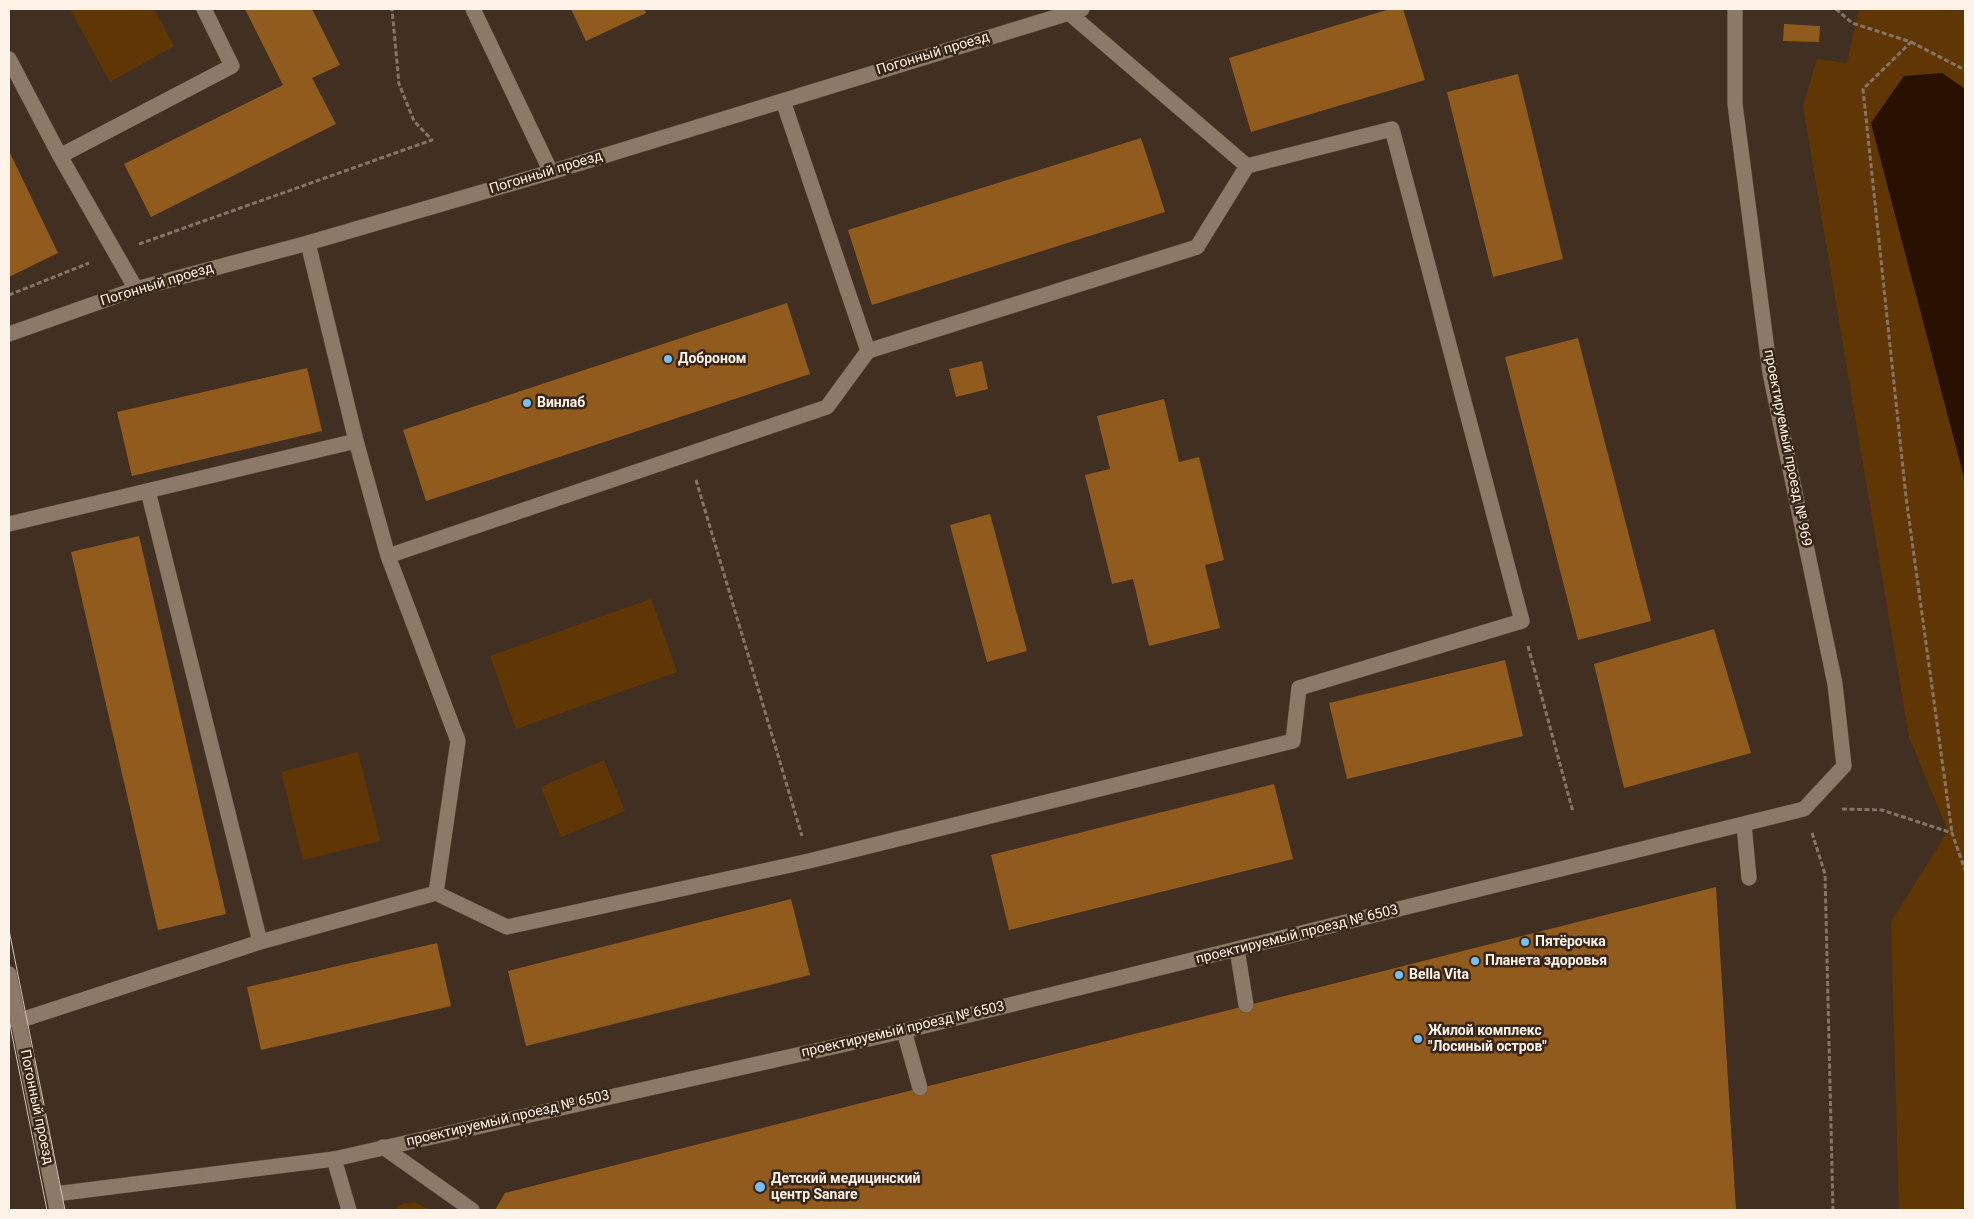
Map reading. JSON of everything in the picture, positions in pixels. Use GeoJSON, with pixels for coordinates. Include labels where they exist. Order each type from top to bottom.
{"type":"FeatureCollection","features":[{"type":"Feature","properties":{"kind":"street"},"geometry":{"type":"LineString","coordinates":[[60,156],[232,66],[204,9]]}},
{"type":"Feature","properties":{"kind":"street"},"geometry":{"type":"LineString","coordinates":[[474,9],[551,172]]}},
{"type":"Feature","properties":{"kind":"street","name":"проектируемый проезд № 969"},"geometry":{"type":"LineString","coordinates":[[1735,9],[1735,104],[1770,373],[1835,684],[1844,766],[1804,809]]}},
{"type":"Feature","properties":{"kind":"street"},"geometry":{"type":"LineString","coordinates":[[1075,11],[1247,166]]}},
{"type":"Feature","properties":{"kind":"street","name":"Погонный проезд"},"geometry":{"type":"LineString","coordinates":[[9,334],[136,289],[308,243],[551,172],[1075,11]]}},
{"type":"Feature","properties":{"kind":"street"},"geometry":{"type":"LineString","coordinates":[[9,59],[60,156],[136,289]]}},
{"type":"Feature","properties":{"kind":"street"},"geometry":{"type":"LineString","coordinates":[[783,101],[868,351]]}},
{"type":"Feature","properties":{"kind":"street"},"geometry":{"type":"LineString","coordinates":[[14,1020],[260,942],[436,892],[507,928],[809,861],[1293,740],[1299,688],[1522,621],[1392,128],[1247,166],[1197,247],[868,351],[827,407],[688,456],[388,556]]}},
{"type":"Feature","properties":{"kind":"street"},"geometry":{"type":"LineString","coordinates":[[308,243],[356,441],[388,556],[458,741],[436,892]]}},
{"type":"Feature","properties":{"kind":"street"},"geometry":{"type":"LineString","coordinates":[[9,524],[356,441]]}},
{"type":"Feature","properties":{"kind":"street"},"geometry":{"type":"LineString","coordinates":[[148,491],[260,942]]}},
{"type":"Feature","properties":{"kind":"street"},"geometry":{"type":"LineString","coordinates":[[1748,878],[1744,825],[1804,809]]}},
{"type":"Feature","properties":{"kind":"street","name":"проектируемый проезд № 6503"},"geometry":{"type":"LineString","coordinates":[[54,1194],[334,1159],[904,1031],[1744,825]]}},
{"type":"Feature","properties":{"kind":"street"},"geometry":{"type":"LineString","coordinates":[[1237,949],[1246,1005]]}},
{"type":"Feature","properties":{"kind":"street","name":"Погонный проезд"},"geometry":{"type":"LineString","coordinates":[[9,974],[14,1020],[58,1210]]}},
{"type":"Feature","properties":{"kind":"street"},"geometry":{"type":"LineString","coordinates":[[904,1031],[920,1088]]}},
{"type":"Feature","properties":{"kind":"street"},"geometry":{"type":"LineString","coordinates":[[383,1147],[472,1210]]}},
{"type":"Feature","properties":{"kind":"street"},"geometry":{"type":"LineString","coordinates":[[334,1159],[349,1210]]}},
{"type":"Feature","properties":{"kind":"path"},"geometry":{"type":"LineString","coordinates":[[9,294],[169,232],[432,140],[414,122],[399,84],[392,9]]}},
{"type":"Feature","properties":{"kind":"path"},"geometry":{"type":"LineString","coordinates":[[1836,9],[1852,23],[1911,42],[1965,70]]}},
{"type":"Feature","properties":{"kind":"path"},"geometry":{"type":"LineString","coordinates":[[1911,42],[1863,89],[1906,497],[1952,832],[1965,870]]}},
{"type":"Feature","properties":{"kind":"path"},"geometry":{"type":"LineString","coordinates":[[688,456],[809,861]]}},
{"type":"Feature","properties":{"kind":"path"},"geometry":{"type":"LineString","coordinates":[[1522,621],[1573,812]]}},
{"type":"Feature","properties":{"kind":"path"},"geometry":{"type":"LineString","coordinates":[[1834,1210],[1825,874],[1804,809],[1882,810],[1952,832]]}},
{"type":"Feature","properties":{"kind":"shaded area"},"geometry":{"type":"Polygon","coordinates":[[[70,9],[154,9],[174,46],[110,82],[70,9]]]}},
{"type":"Feature","properties":{"kind":"shaded area"},"geometry":{"type":"Polygon","coordinates":[[[1859,9],[1965,9],[1965,89],[1942,73],[1871,123],[1965,481],[1965,1210],[1899,1210],[1891,922],[1948,831],[1909,737],[1803,106],[1817,59],[1847,63],[1859,9]]]}},
{"type":"Feature","properties":{"kind":"shaded area"},"geometry":{"type":"Polygon","coordinates":[[[1942,73],[1965,89],[1965,481],[1871,123],[1904,76],[1942,73]]]}},
{"type":"Feature","properties":{"kind":"shaded area"},"geometry":{"type":"Polygon","coordinates":[[[651,599],[677,672],[516,729],[490,656],[651,599]]]}},
{"type":"Feature","properties":{"kind":"shaded area"},"geometry":{"type":"Polygon","coordinates":[[[358,752],[380,841],[303,860],[281,772],[358,752]]]}},
{"type":"Feature","properties":{"kind":"shaded area"},"geometry":{"type":"Polygon","coordinates":[[[604,760],[625,811],[561,837],[541,787],[604,760]]]}},
{"type":"Feature","properties":{"kind":"shaded area"},"geometry":{"type":"Polygon","coordinates":[[[415,1202],[429,1210],[394,1210],[402,1204],[415,1202]]]}},
{"type":"Feature","properties":{"kind":"building"},"geometry":{"type":"Polygon","coordinates":[[[245,9],[312,9],[340,65],[312,78],[336,124],[151,217],[124,164],[283,85],[245,9]]]}},
{"type":"Feature","properties":{"kind":"building"},"geometry":{"type":"Polygon","coordinates":[[[571,9],[644,9],[646,13],[586,41],[571,9]]]}},
{"type":"Feature","properties":{"kind":"building"},"geometry":{"type":"Polygon","coordinates":[[[1390,9],[1403,9],[1425,80],[1251,132],[1229,58],[1390,9]]]}},
{"type":"Feature","properties":{"kind":"building"},"geometry":{"type":"Polygon","coordinates":[[[1784,24],[1820,26],[1819,42],[1783,41],[1784,24]]]}},
{"type":"Feature","properties":{"kind":"building"},"geometry":{"type":"Polygon","coordinates":[[[1518,74],[1563,259],[1493,277],[1447,92],[1518,74]]]}},
{"type":"Feature","properties":{"kind":"building"},"geometry":{"type":"Polygon","coordinates":[[[1141,138],[1165,212],[872,305],[848,230],[1141,138]]]}},
{"type":"Feature","properties":{"kind":"building"},"geometry":{"type":"Polygon","coordinates":[[[9,151],[58,253],[9,277],[9,151]]]}},
{"type":"Feature","properties":{"kind":"building"},"geometry":{"type":"Polygon","coordinates":[[[787,303],[810,374],[426,501],[403,430],[787,303]]]}},
{"type":"Feature","properties":{"kind":"building"},"geometry":{"type":"Polygon","coordinates":[[[1578,338],[1651,621],[1578,640],[1505,357],[1578,338]]]}},
{"type":"Feature","properties":{"kind":"building"},"geometry":{"type":"Polygon","coordinates":[[[982,361],[988,389],[956,397],[949,369],[982,361]]]}},
{"type":"Feature","properties":{"kind":"building"},"geometry":{"type":"Polygon","coordinates":[[[307,368],[322,431],[132,476],[117,412],[307,368]]]}},
{"type":"Feature","properties":{"kind":"building"},"geometry":{"type":"Polygon","coordinates":[[[1164,399],[1179,462],[1199,457],[1224,560],[1205,565],[1220,628],[1149,646],[1133,579],[1112,584],[1085,475],[1110,469],[1097,416],[1164,399]]]}},
{"type":"Feature","properties":{"kind":"building"},"geometry":{"type":"Polygon","coordinates":[[[990,514],[1027,651],[987,662],[950,525],[990,514]]]}},
{"type":"Feature","properties":{"kind":"building"},"geometry":{"type":"Polygon","coordinates":[[[139,536],[226,914],[158,930],[71,552],[139,536]]]}},
{"type":"Feature","properties":{"kind":"building"},"geometry":{"type":"Polygon","coordinates":[[[1714,629],[1751,753],[1624,788],[1594,664],[1714,629]]]}},
{"type":"Feature","properties":{"kind":"building"},"geometry":{"type":"Polygon","coordinates":[[[1505,660],[1523,736],[1347,779],[1329,703],[1505,660]]]}},
{"type":"Feature","properties":{"kind":"building"},"geometry":{"type":"Polygon","coordinates":[[[1274,784],[1293,859],[1009,930],[991,855],[1274,784]]]}},
{"type":"Feature","properties":{"kind":"building","name":"Жилой комплекс \"Лосиный остров\""},"geometry":{"type":"Polygon","coordinates":[[[1716,887],[1736,1210],[495,1210],[505,1193],[1716,887]]]}},
{"type":"Feature","properties":{"kind":"building"},"geometry":{"type":"Polygon","coordinates":[[[791,899],[810,975],[526,1046],[508,971],[791,899]]]}},
{"type":"Feature","properties":{"kind":"building"},"geometry":{"type":"Polygon","coordinates":[[[437,943],[451,1006],[261,1050],[247,987],[437,943]]]}},
{"type":"Feature","properties":{"kind":"tram line"},"geometry":{"type":"LineString","coordinates":[[9,930],[65,1210]]}},
{"type":"Feature","properties":{"kind":"tram line"},"geometry":{"type":"LineString","coordinates":[[9,1020],[47,1210]]}},
{"type":"Feature","properties":{"kind":"place","name":"Доброном"},"geometry":{"type":"Point","coordinates":[668,359]}},
{"type":"Feature","properties":{"kind":"place","name":"Винлаб"},"geometry":{"type":"Point","coordinates":[527,403]}},
{"type":"Feature","properties":{"kind":"place","name":"Пятёрочка"},"geometry":{"type":"Point","coordinates":[1525,942]}},
{"type":"Feature","properties":{"kind":"place","name":"Планета здоровья"},"geometry":{"type":"Point","coordinates":[1475,961]}},
{"type":"Feature","properties":{"kind":"place","name":"Bella Vita"},"geometry":{"type":"Point","coordinates":[1399,975]}},
{"type":"Feature","properties":{"kind":"place","name":"Жилой комплекс \"Лосиный остров\""},"geometry":{"type":"Point","coordinates":[1418,1039]}},
{"type":"Feature","properties":{"kind":"place","name":"Детский медицинский центр Sanare"},"geometry":{"type":"Point","coordinates":[760,1187]}}]}
